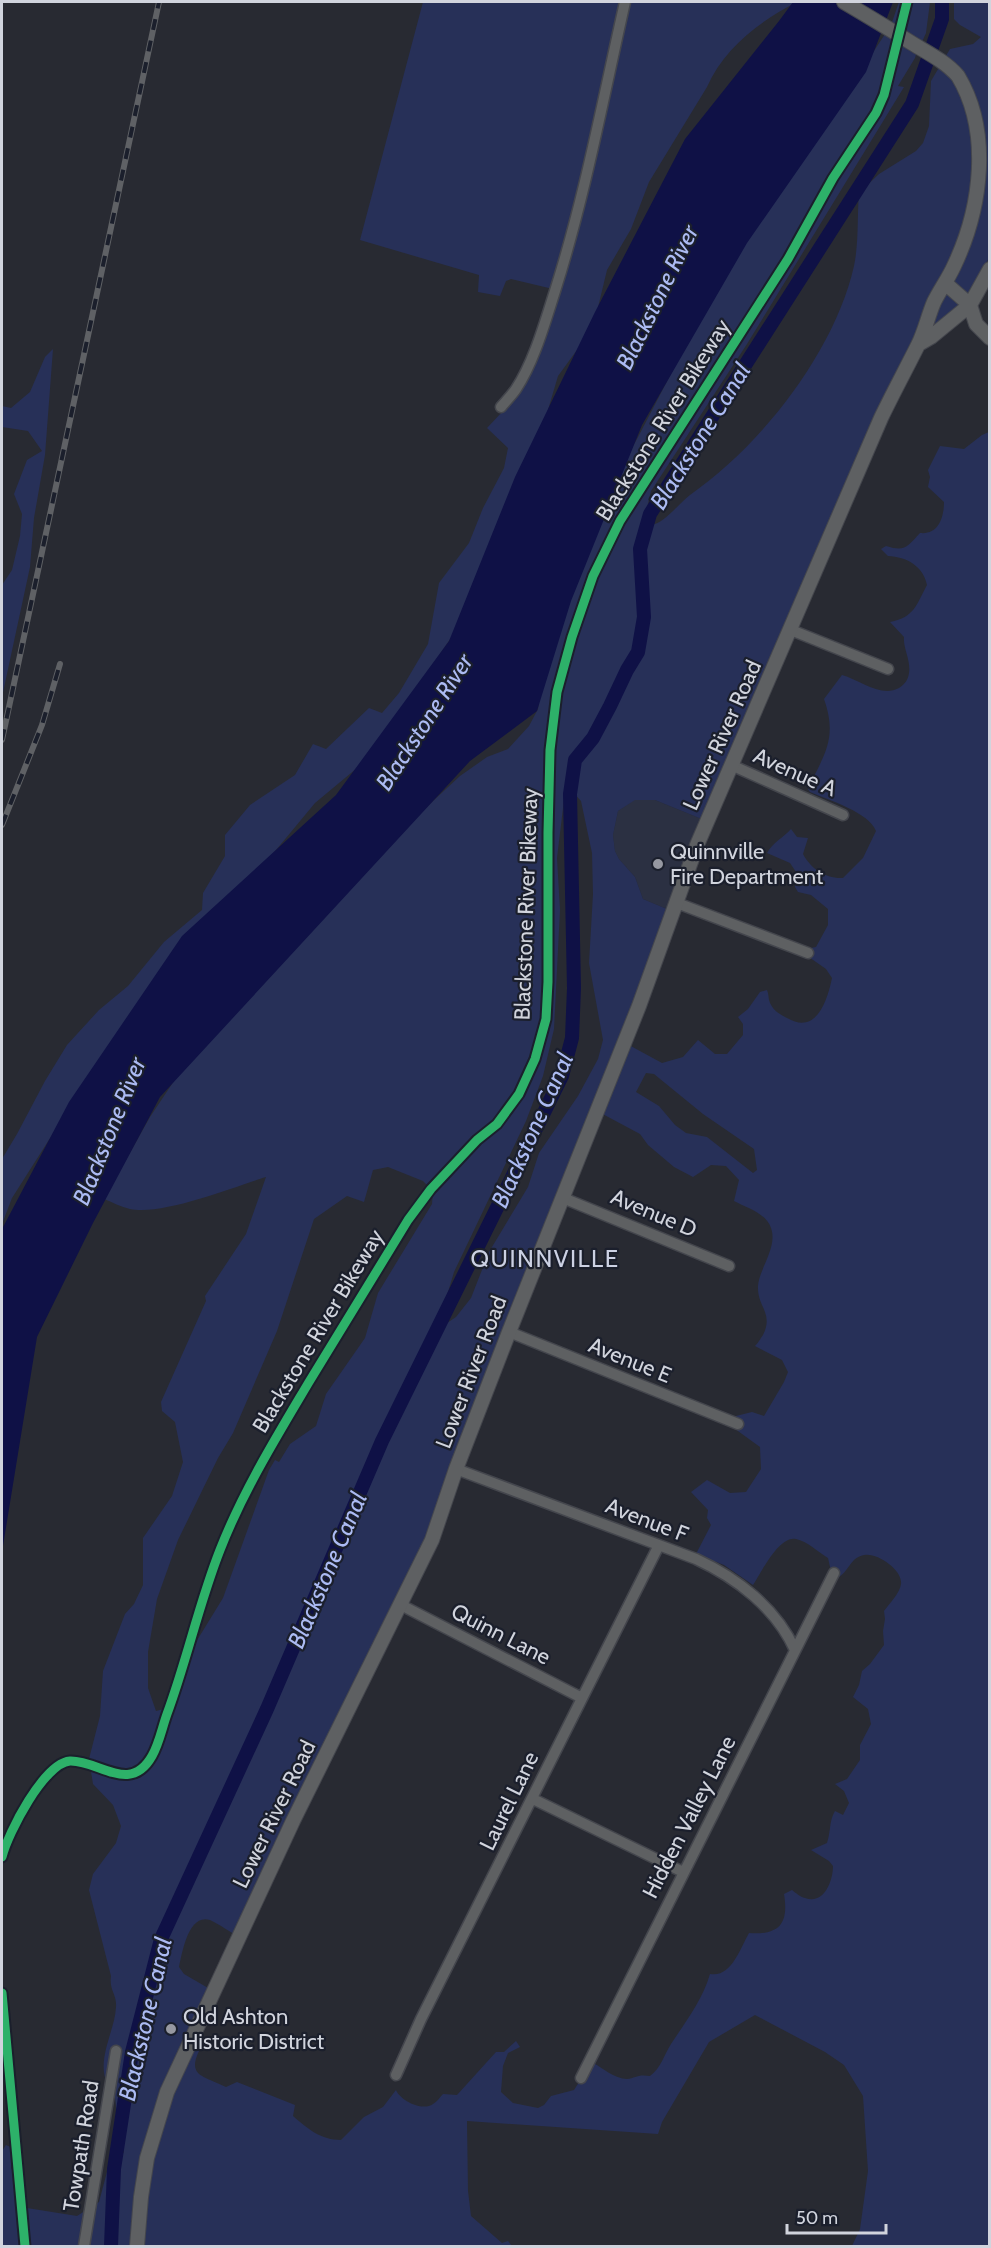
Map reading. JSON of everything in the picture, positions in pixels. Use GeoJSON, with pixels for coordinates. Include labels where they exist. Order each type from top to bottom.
{"type":"FeatureCollection","features":[{"type":"Feature","properties":{"kind":"street"},"geometry":{"type":"LineString","coordinates":[[501,406],[517,389],[527,367],[544,324],[564,260],[597,135],[625,2]]}},
{"type":"Feature","properties":{"kind":"street","name":"Lower River Road"},"geometry":{"type":"LineString","coordinates":[[137,2247],[147,2158],[167,2092],[299,1810],[432,1540],[456,1469],[564,1198],[697,845],[881,418],[902,373],[919,344],[935,301],[975,218],[986,171],[987,135],[985,124],[968,88],[943,63],[844,2]]}},
{"type":"Feature","properties":{"kind":"street","name":"Lower River Road"},"geometry":{"type":"LineString","coordinates":[[919,344],[931,337],[970,304],[990,269]]}},
{"type":"Feature","properties":{"kind":"street"},"geometry":{"type":"LineString","coordinates":[[945,283],[970,304],[976,324],[990,338]]}},
{"type":"Feature","properties":{"kind":"street"},"geometry":{"type":"LineString","coordinates":[[791,630],[888,669]]}},
{"type":"Feature","properties":{"kind":"street","name":"Avenue A"},"geometry":{"type":"LineString","coordinates":[[731,765],[843,815]]}},
{"type":"Feature","properties":{"kind":"street"},"geometry":{"type":"LineString","coordinates":[[677,903],[808,953]]}},
{"type":"Feature","properties":{"kind":"street","name":"Avenue D"},"geometry":{"type":"LineString","coordinates":[[564,1198],[729,1266]]}},
{"type":"Feature","properties":{"kind":"street","name":"Avenue E"},"geometry":{"type":"LineString","coordinates":[[509,1332],[738,1424]]}},
{"type":"Feature","properties":{"kind":"street","name":"Avenue F"},"geometry":{"type":"LineString","coordinates":[[456,1469],[658,1545],[720,1571],[743,1586],[787,1632],[795,1650]]}},
{"type":"Feature","properties":{"kind":"street","name":"Laurel Lane"},"geometry":{"type":"LineString","coordinates":[[396,2075],[658,1545]]}},
{"type":"Feature","properties":{"kind":"street","name":"Hidden Valley Lane"},"geometry":{"type":"LineString","coordinates":[[581,2078],[682,1872],[834,1573]]}},
{"type":"Feature","properties":{"kind":"street","name":"Quinn Lane"},"geometry":{"type":"LineString","coordinates":[[401,1605],[582,1698]]}},
{"type":"Feature","properties":{"kind":"street"},"geometry":{"type":"LineString","coordinates":[[533,1799],[682,1872]]}},
{"type":"Feature","properties":{"kind":"street","name":"Towpath Road"},"geometry":{"type":"LineString","coordinates":[[84,2247],[116,2051]]}},
{"type":"Feature","properties":{"kind":"shaded area"},"geometry":{"type":"Polygon","coordinates":[[[423,2],[797,2],[744,37],[723,60],[649,182],[631,229],[607,270],[593,328],[558,376],[540,437],[487,585],[369,758],[315,803],[94,1069],[12,1198],[2,1224],[2,1159],[67,1045],[99,1010],[128,986],[164,942],[202,910],[203,893],[225,856],[225,835],[250,805],[295,775],[313,744],[326,749],[369,708],[382,713],[399,693],[428,644],[439,583],[469,543],[483,508],[504,468],[508,448],[487,428],[503,411],[527,368],[553,289],[511,279],[506,281],[500,296],[478,292],[479,275],[360,240],[423,2]]]}},
{"type":"Feature","properties":{"kind":"shaded area"},"geometry":{"type":"Polygon","coordinates":[[[899,2],[930,2],[926,33],[919,44],[915,58],[898,86],[904,87],[747,344],[651,491],[645,516],[651,525],[666,517],[743,450],[792,394],[812,363],[830,331],[854,266],[859,193],[879,174],[916,151],[923,143],[929,126],[931,81],[950,49],[973,44],[981,37],[954,19],[954,2],[989,2],[989,258],[963,303],[908,359],[709,822],[655,800],[635,800],[618,811],[613,835],[615,851],[635,877],[643,899],[674,912],[627,1044],[662,1063],[683,1057],[698,1040],[715,1054],[727,1054],[743,1035],[743,1024],[738,1017],[748,1009],[760,992],[767,990],[769,1001],[779,1014],[797,1022],[813,1019],[823,1006],[832,978],[826,969],[806,955],[806,949],[816,947],[828,925],[828,909],[811,895],[798,892],[795,887],[796,872],[790,863],[767,853],[791,829],[797,837],[808,838],[803,854],[815,868],[825,875],[843,878],[863,858],[876,831],[872,824],[857,812],[810,792],[808,789],[824,756],[829,736],[830,725],[824,699],[842,675],[885,691],[899,688],[906,682],[909,668],[904,637],[890,622],[905,617],[914,609],[927,585],[922,573],[913,564],[902,558],[888,556],[881,549],[886,546],[905,547],[920,533],[931,531],[939,524],[944,502],[928,487],[930,477],[928,470],[940,446],[964,449],[989,432],[989,2246],[852,2246],[860,2229],[868,2171],[863,2096],[844,2065],[825,2052],[755,2015],[709,2042],[662,2122],[658,2134],[467,2121],[468,2191],[471,2216],[502,2243],[508,2241],[512,2246],[2,2246],[2,2151],[6,2145],[15,2149],[11,2168],[15,2174],[13,2187],[27,2208],[77,2216],[99,2202],[107,2172],[124,2152],[120,2137],[121,2118],[105,2076],[104,2066],[116,2003],[89,1890],[93,1874],[116,1843],[121,1826],[113,1805],[93,1784],[89,1759],[100,1716],[103,1671],[125,1614],[134,1604],[143,1585],[143,1538],[172,1496],[183,1462],[175,1422],[162,1411],[161,1402],[206,1301],[205,1296],[246,1234],[266,1177],[179,1205],[160,1208],[130,1209],[104,1199],[150,1117],[184,1066],[378,852],[460,776],[487,757],[508,749],[529,726],[538,709],[545,660],[607,492],[750,222],[891,25],[899,2]],[[570,789],[564,800],[557,858],[560,910],[554,1029],[543,1076],[526,1121],[454,1272],[445,1302],[447,1323],[456,1317],[471,1298],[489,1252],[528,1187],[539,1153],[578,1096],[598,1059],[603,1040],[589,963],[593,894],[592,853],[581,801],[570,789]],[[646,1073],[636,1092],[659,1106],[675,1125],[686,1133],[707,1137],[753,1173],[757,1170],[754,1149],[703,1114],[654,1074],[646,1073]],[[597,1111],[425,1553],[239,1937],[210,1920],[202,1919],[191,1928],[187,1936],[179,1967],[184,1974],[215,1992],[197,2031],[201,2047],[195,2064],[198,2073],[226,2087],[237,2082],[295,2105],[293,2116],[315,2133],[334,2140],[341,2140],[364,2117],[383,2107],[396,2090],[402,2098],[423,2107],[434,2103],[443,2094],[457,2095],[496,2052],[504,2052],[516,2041],[520,2047],[508,2053],[503,2066],[501,2092],[513,2103],[538,2108],[544,2105],[551,2096],[574,2090],[592,2062],[622,2078],[650,2076],[660,2065],[703,1993],[710,1974],[724,1972],[729,1967],[749,1933],[768,1932],[780,1926],[785,1913],[784,1894],[792,1890],[803,1897],[817,1898],[829,1885],[833,1866],[811,1850],[827,1843],[835,1811],[843,1815],[849,1803],[844,1791],[835,1784],[847,1779],[860,1760],[860,1745],[871,1724],[868,1709],[853,1697],[862,1671],[884,1645],[884,1611],[899,1591],[901,1579],[894,1568],[882,1559],[864,1555],[855,1559],[843,1574],[833,1580],[828,1558],[808,1544],[796,1539],[790,1539],[777,1549],[753,1585],[724,1565],[696,1554],[711,1525],[707,1518],[708,1510],[691,1492],[707,1480],[730,1493],[746,1492],[761,1469],[760,1447],[731,1426],[728,1418],[752,1412],[764,1416],[788,1372],[782,1360],[755,1346],[763,1335],[767,1321],[758,1286],[772,1243],[771,1228],[761,1215],[734,1201],[739,1180],[726,1166],[711,1165],[693,1177],[674,1167],[648,1145],[640,1134],[597,1111]],[[388,1167],[373,1170],[364,1202],[347,1196],[314,1219],[277,1331],[233,1433],[218,1458],[178,1540],[157,1599],[148,1652],[148,1688],[156,1711],[172,1707],[182,1689],[196,1642],[223,1598],[269,1470],[275,1460],[279,1462],[290,1444],[316,1426],[326,1394],[365,1338],[378,1293],[432,1204],[433,1191],[423,1181],[388,1167]]]}},
{"type":"Feature","properties":{"kind":"shaded area"},"geometry":{"type":"Polygon","coordinates":[[[53,349],[45,455],[34,518],[30,567],[2,697],[2,585],[12,570],[20,536],[22,514],[14,494],[27,460],[42,451],[28,431],[2,427],[2,406],[11,408],[30,392],[45,357],[53,349]]]}},
{"type":"Feature","properties":{"kind":"shaded area"},"geometry":{"type":"Polygon","coordinates":[[[634,800],[655,800],[709,822],[674,912],[643,899],[635,877],[615,851],[613,835],[618,811],[634,800]]]}},
{"type":"Feature","properties":{"kind":"water","name":"Blackstone River"},"geometry":{"type":"Polygon","coordinates":[[[793,2],[893,2],[866,72],[747,243],[642,425],[571,601],[537,711],[470,761],[160,1097],[93,1223],[37,1337],[2,1552],[2,1229],[69,1102],[182,936],[336,795],[449,641],[515,477],[595,312],[685,139],[793,2]]]}},
{"type":"Feature","properties":{"kind":"waterway","name":"Blackstone Canal"},"geometry":{"type":"LineString","coordinates":[[111,2246],[114,2169],[132,2052],[161,1939],[267,1709],[382,1441],[562,1076],[572,1038],[574,988],[570,794],[575,760],[593,738],[638,652],[644,617],[640,549],[650,514],[912,104],[942,19],[942,2]]}},
{"type":"Feature","properties":{"kind":"railway"},"geometry":{"type":"LineString","coordinates":[[2,740],[159,2]]}},
{"type":"Feature","properties":{"kind":"railway"},"geometry":{"type":"LineString","coordinates":[[2,825],[42,725],[60,664]]}},
{"type":"Feature","properties":{"kind":"cycle path","name":"Blackstone River Bikeway"},"geometry":{"type":"LineString","coordinates":[[2,1857],[28,1801],[49,1773],[60,1765],[70,1761],[81,1762],[124,1774],[134,1773],[143,1767],[152,1756],[159,1741],[220,1550],[261,1464],[408,1220],[431,1189],[477,1140],[497,1124],[519,1094],[535,1059],[546,1019],[550,750],[557,692],[572,637],[593,576],[620,521],[788,259],[833,178],[876,113],[884,95],[907,2]]}},
{"type":"Feature","properties":{"kind":"cycle path"},"geometry":{"type":"LineString","coordinates":[[2,1993],[25,2246]]}},
{"type":"Feature","properties":{"kind":"place","name":"Quinnville Fire Department"},"geometry":{"type":"Point","coordinates":[658,864]}},
{"type":"Feature","properties":{"kind":"place","name":"Old Ashton Historic District"},"geometry":{"type":"Point","coordinates":[171,2029]}},
{"type":"Feature","properties":{"kind":"district","name":"QUINNVILLE"},"geometry":{"type":"Point","coordinates":[545,1258]}}]}
